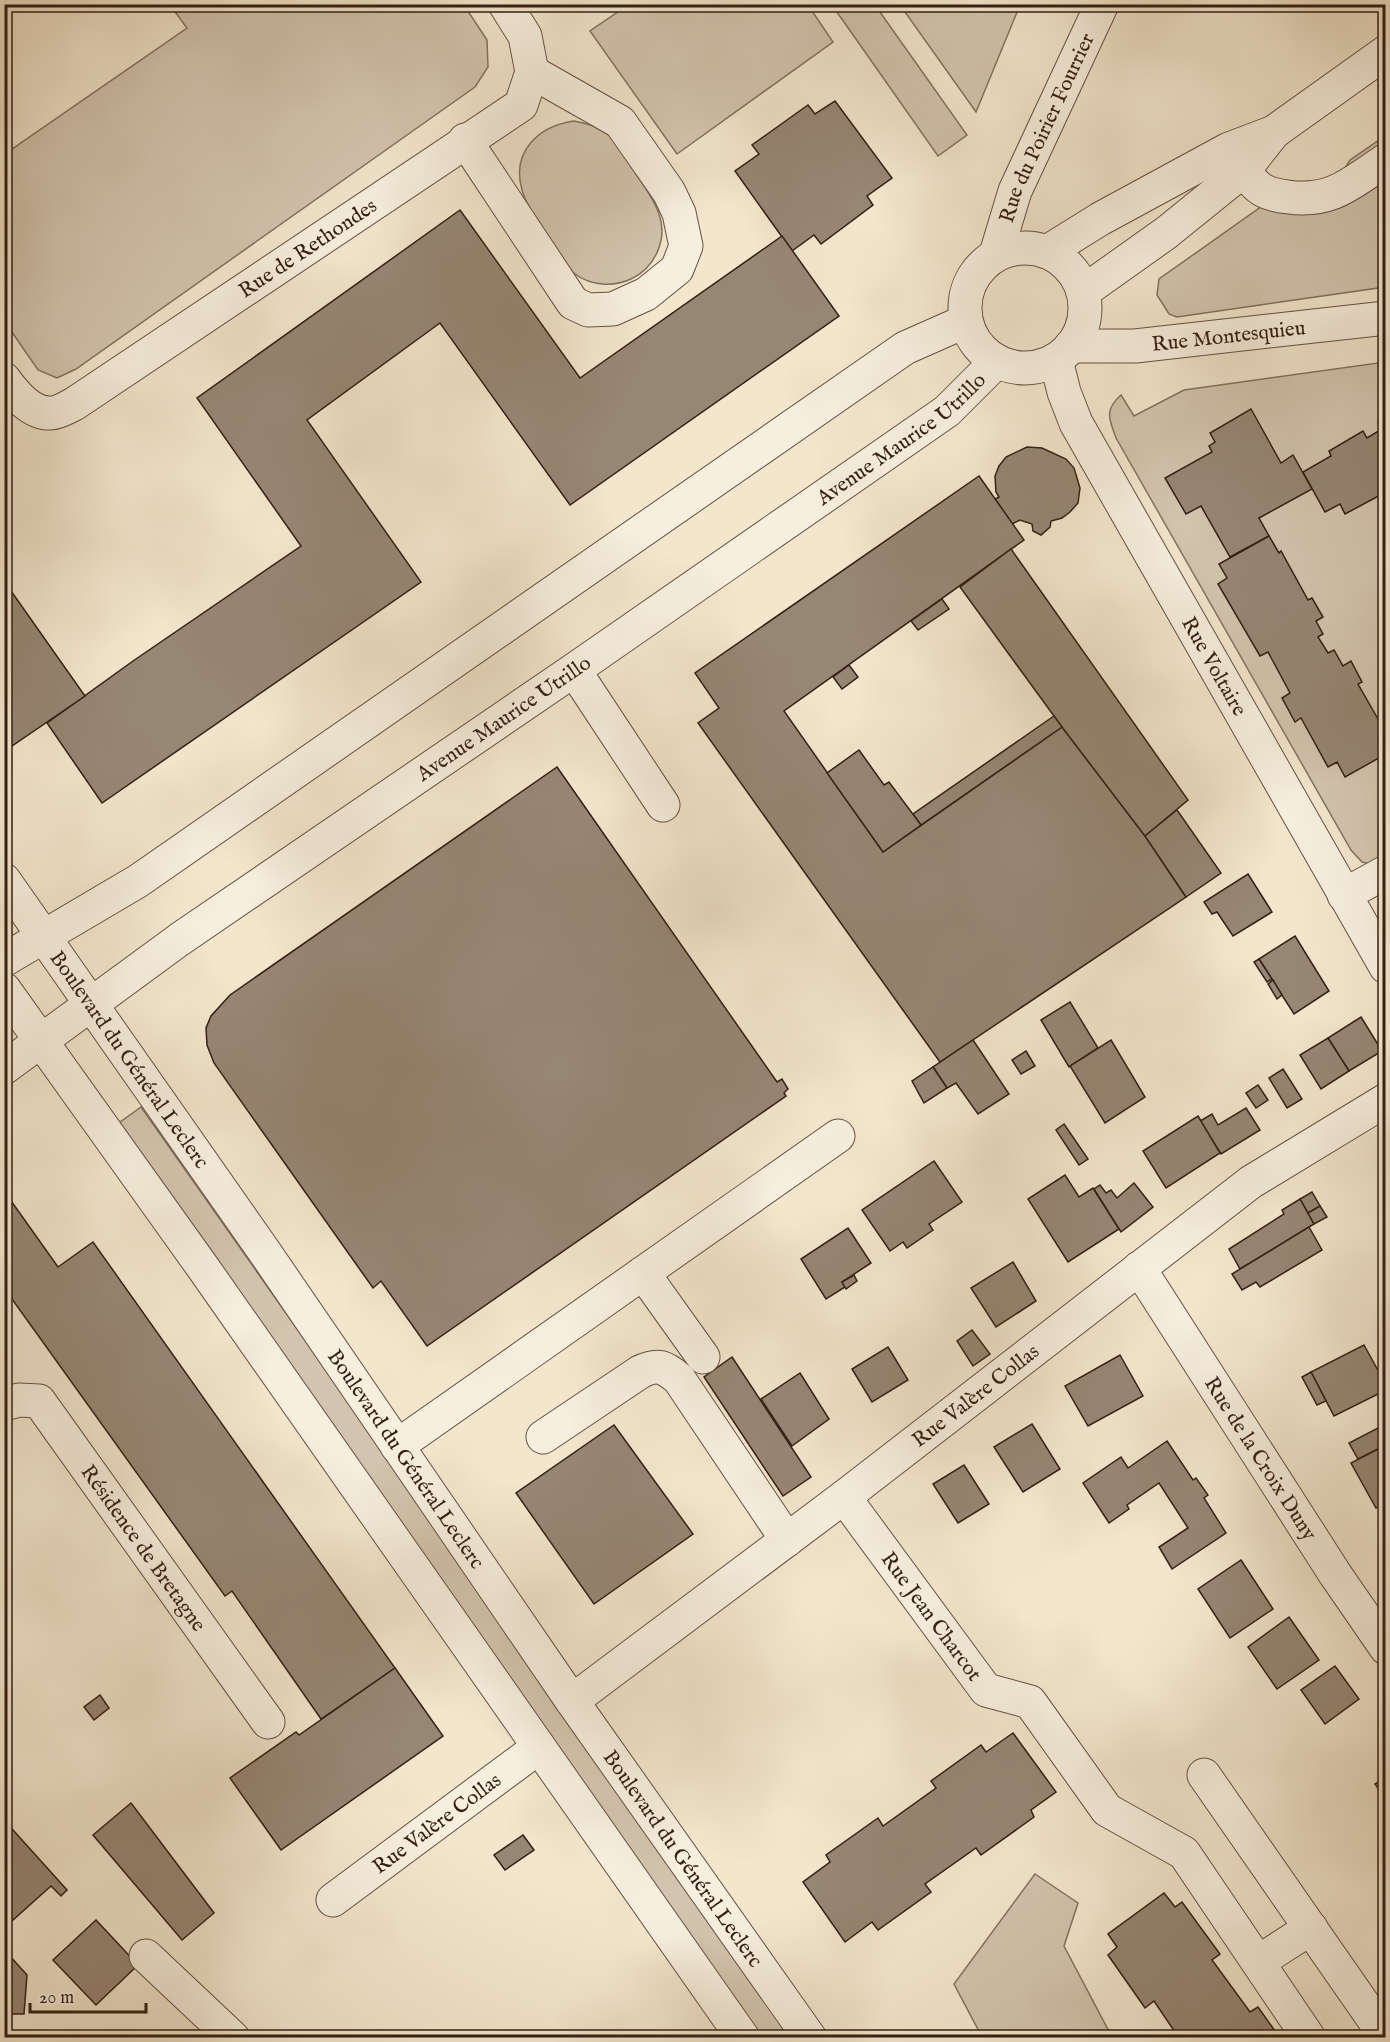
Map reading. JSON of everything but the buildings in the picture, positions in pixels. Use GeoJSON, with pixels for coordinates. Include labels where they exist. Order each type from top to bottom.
{"type":"FeatureCollection","features":[{"type":"Feature","properties":{"kind":"street","name":"Rue de Rethondes"},"geometry":{"type":"LineString","coordinates":[[4,379],[14,392],[32,408],[51,413],[74,404],[465,140],[521,105],[532,72],[525,36],[505,4]]}},
{"type":"Feature","properties":{"kind":"street","name":"Rue du Poirier Fourrier"},"geometry":{"type":"LineString","coordinates":[[996,254],[1015,191],[1102,4]]}},
{"type":"Feature","properties":{"kind":"street"},"geometry":{"type":"LineString","coordinates":[[1083,292],[1166,233],[1237,159],[1386,52]]}},
{"type":"Feature","properties":{"kind":"street"},"geometry":{"type":"LineString","coordinates":[[465,140],[573,303],[588,310],[613,309],[646,294],[678,269],[686,246],[679,213],[669,192],[620,122],[532,72]]}},
{"type":"Feature","properties":{"kind":"street"},"geometry":{"type":"LineString","coordinates":[[1047,252],[1100,219],[1237,159]]}},
{"type":"Feature","properties":{"kind":"street"},"geometry":{"type":"LineString","coordinates":[[1237,159],[1262,189],[1278,196],[1297,198],[1324,197],[1339,191],[1386,160]]}},
{"type":"Feature","properties":{"kind":"street"},"geometry":{"type":"LineString","coordinates":[[1029,248],[1047,252],[1062,262],[1075,276],[1083,292],[1085,311],[1081,330],[1063,353],[1036,367],[1016,368],[997,361],[983,351],[972,338],[966,321],[965,303],[969,286],[978,270],[996,254],[1029,248]]}},
{"type":"Feature","properties":{"kind":"street","name":"Rue Montesquieu"},"geometry":{"type":"LineString","coordinates":[[1063,353],[1386,318]]}},
{"type":"Feature","properties":{"kind":"street"},"geometry":{"type":"LineString","coordinates":[[4,960],[146,875],[905,348],[966,321]]}},
{"type":"Feature","properties":{"kind":"street","name":"Rue Voltaire"},"geometry":{"type":"LineString","coordinates":[[1063,353],[1064,392],[1076,423],[1386,967]]}},
{"type":"Feature","properties":{"kind":"street","name":"Avenue Maurice Utrillo"},"geometry":{"type":"LineString","coordinates":[[4,1068],[209,919],[574,670],[947,411],[997,361]]}},
{"type":"Feature","properties":{"kind":"street"},"geometry":{"type":"LineString","coordinates":[[574,670],[663,805]]}},
{"type":"Feature","properties":{"kind":"street"},"geometry":{"type":"LineString","coordinates":[[1344,895],[1386,872]]}},
{"type":"Feature","properties":{"kind":"street","name":"Boulevard du Général Leclerc"},"geometry":{"type":"LineString","coordinates":[[4,880],[92,1004],[572,1701],[810,2037]]}},
{"type":"Feature","properties":{"kind":"street"},"geometry":{"type":"LineString","coordinates":[[4,989],[186,1243],[478,1663],[743,2037]]}},
{"type":"Feature","properties":{"kind":"street","name":"Rue Valère Collas"},"geometry":{"type":"LineString","coordinates":[[572,1701],[844,1497],[1251,1182],[1386,1100]]}},
{"type":"Feature","properties":{"kind":"street"},"geometry":{"type":"LineString","coordinates":[[397,1446],[838,1136]]}},
{"type":"Feature","properties":{"kind":"street","name":"Rue de la Croix Duny"},"geometry":{"type":"LineString","coordinates":[[1139,1268],[1335,1574],[1386,1648]]}},
{"type":"Feature","properties":{"kind":"street"},"geometry":{"type":"LineString","coordinates":[[643,1273],[703,1357]]}},
{"type":"Feature","properties":{"kind":"street"},"geometry":{"type":"LineString","coordinates":[[543,1437],[640,1372],[650,1367],[666,1368],[679,1379],[787,1540]]}},
{"type":"Feature","properties":{"kind":"street","name":"Résidence de Bretagne"},"geometry":{"type":"LineString","coordinates":[[4,1404],[39,1401],[268,1722]]}},
{"type":"Feature","properties":{"kind":"street","name":"Rue Jean Charcot"},"geometry":{"type":"LineString","coordinates":[[844,1497],[986,1690],[1030,1702],[1107,1810],[1184,1853],[1309,2037]]}},
{"type":"Feature","properties":{"kind":"street","name":"Rue Valère Collas"},"geometry":{"type":"LineString","coordinates":[[333,1899],[539,1747]]}},
{"type":"Feature","properties":{"kind":"street"},"geometry":{"type":"LineString","coordinates":[[1204,1774],[1386,2037]]}},
{"type":"Feature","properties":{"kind":"street"},"geometry":{"type":"LineString","coordinates":[[1258,1962],[1311,1928]]}},
{"type":"Feature","properties":{"kind":"street"},"geometry":{"type":"LineString","coordinates":[[146,1956],[233,2037]]}},
{"type":"Feature","properties":{"kind":"shaded area"},"geometry":{"type":"Polygon","coordinates":[[[170,5],[464,5],[487,40],[488,67],[475,87],[76,369],[57,378],[38,370],[5,322],[5,154],[187,28],[170,5]]]}},
{"type":"Feature","properties":{"kind":"shaded area"},"geometry":{"type":"Polygon","coordinates":[[[628,5],[808,5],[833,42],[677,154],[590,31],[628,5]]]}},
{"type":"Feature","properties":{"kind":"shaded area"},"geometry":{"type":"Polygon","coordinates":[[[832,5],[875,5],[967,135],[938,156],[832,5]]]}},
{"type":"Feature","properties":{"kind":"shaded area"},"geometry":{"type":"Polygon","coordinates":[[[900,5],[1020,5],[976,112],[900,5]]]}},
{"type":"Feature","properties":{"kind":"shaded area"},"geometry":{"type":"Polygon","coordinates":[[[574,121],[597,127],[613,140],[648,192],[659,214],[662,233],[653,260],[647,268],[624,282],[595,283],[581,278],[570,270],[532,212],[522,190],[520,176],[524,152],[539,135],[550,128],[574,121]]]}},
{"type":"Feature","properties":{"kind":"shaded area"},"geometry":{"type":"Polygon","coordinates":[[[1385,136],[1385,287],[1177,317],[1169,314],[1157,295],[1159,279],[1265,204],[1323,203],[1350,160],[1385,136]]]}},
{"type":"Feature","properties":{"kind":"shaded area"},"geometry":{"type":"Polygon","coordinates":[[[1385,362],[1385,858],[1374,865],[1362,862],[1351,850],[1116,438],[1111,425],[1110,410],[1121,395],[1134,416],[1184,390],[1385,362]]]}},
{"type":"Feature","properties":{"kind":"shaded area"},"geometry":{"type":"Polygon","coordinates":[[[141,1107],[795,2037],[757,2037],[116,1125],[141,1107]]]}},
{"type":"Feature","properties":{"kind":"shaded area"},"geometry":{"type":"Polygon","coordinates":[[[1035,1874],[1078,1903],[1064,1946],[1112,2037],[982,2037],[954,1984],[1035,1874]]]}}]}
